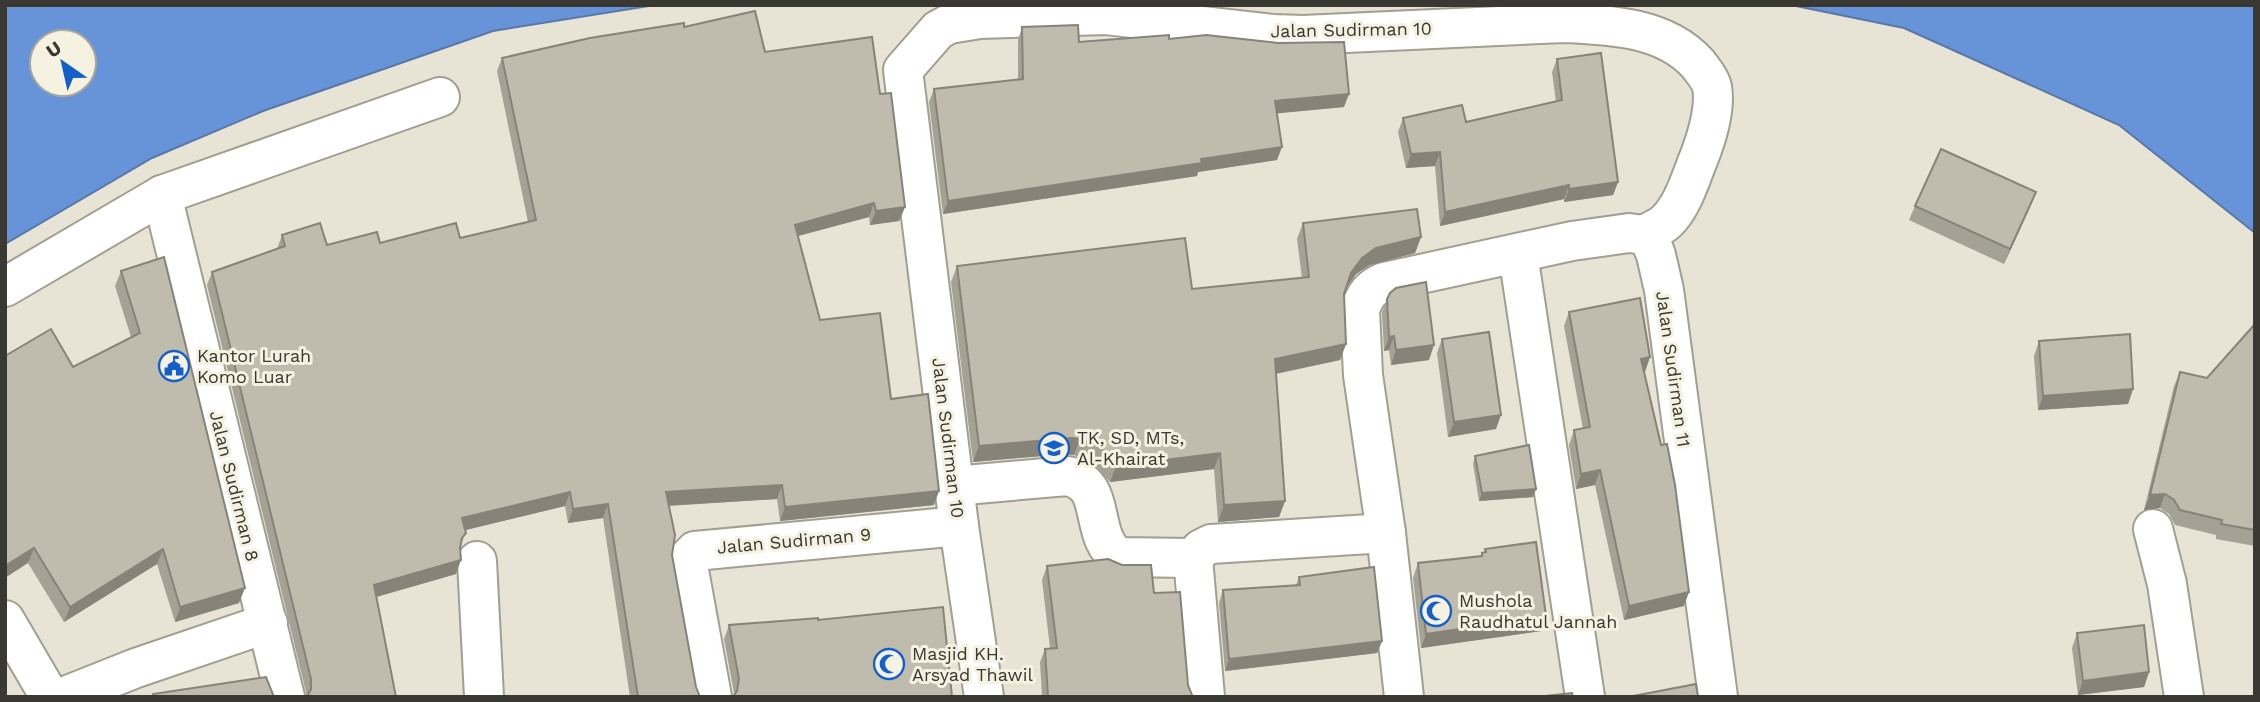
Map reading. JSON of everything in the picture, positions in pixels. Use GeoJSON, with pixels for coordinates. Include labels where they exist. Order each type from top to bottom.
{"type":"FeatureCollection","features":[{"type":"Feature","properties":{"kind":"street","name":"Jalan Sudirman 10"},"geometry":{"type":"LineString","coordinates":[[984,697],[959,526],[903,70],[929,38],[949,24],[980,19],[1106,15],[1303,35],[1564,23],[1601,25],[1661,37],[1686,52],[1704,72],[1712,84],[1713,101],[1702,150],[1682,200],[1667,221],[1644,235]]}},
{"type":"Feature","properties":{"kind":"street"},"geometry":{"type":"LineString","coordinates":[[5,287],[162,195],[440,97]]}},
{"type":"Feature","properties":{"kind":"street","name":"Jalan Sudirman 8"},"geometry":{"type":"LineString","coordinates":[[162,195],[285,697]]}},
{"type":"Feature","properties":{"kind":"street"},"geometry":{"type":"LineString","coordinates":[[1404,697],[1386,533],[1363,375],[1360,310],[1371,288],[1615,233],[1644,235]]}},
{"type":"Feature","properties":{"kind":"street","name":"Jalan Sudirman 11"},"geometry":{"type":"LineString","coordinates":[[1644,235],[1654,247],[1664,290],[1718,697]]}},
{"type":"Feature","properties":{"kind":"street"},"geometry":{"type":"LineString","coordinates":[[1518,254],[1586,697]]}},
{"type":"Feature","properties":{"kind":"street"},"geometry":{"type":"LineString","coordinates":[[954,486],[1066,476],[1076,478],[1084,482],[1092,495],[1102,540],[1108,550],[1118,557],[1194,558]]}},
{"type":"Feature","properties":{"kind":"street","name":"Jalan Sudirman 9"},"geometry":{"type":"LineString","coordinates":[[712,697],[688,565],[695,551],[959,526]]}},
{"type":"Feature","properties":{"kind":"street"},"geometry":{"type":"LineString","coordinates":[[2152,529],[2166,584],[2184,697]]}},
{"type":"Feature","properties":{"kind":"street"},"geometry":{"type":"LineString","coordinates":[[1205,697],[1194,558],[1200,549],[1210,544],[1386,533]]}},
{"type":"Feature","properties":{"kind":"street"},"geometry":{"type":"LineString","coordinates":[[477,561],[484,697]]}},
{"type":"Feature","properties":{"kind":"street"},"geometry":{"type":"LineString","coordinates":[[5,620],[50,697]]}},
{"type":"Feature","properties":{"kind":"street"},"geometry":{"type":"LineString","coordinates":[[63,697],[138,682],[268,623]]}},
{"type":"Feature","properties":{"kind":"water"},"geometry":{"type":"Polygon","coordinates":[[[5,5],[655,5],[493,31],[263,111],[152,158],[5,244],[5,5]]]}},
{"type":"Feature","properties":{"kind":"water"},"geometry":{"type":"Polygon","coordinates":[[[1791,5],[2255,5],[2255,233],[2119,125],[1904,28],[1791,5]]]}},
{"type":"Feature","properties":{"kind":"building"},"geometry":{"type":"Polygon","coordinates":[[[755,11],[765,52],[872,37],[880,94],[891,93],[905,207],[876,211],[874,203],[795,225],[820,320],[880,313],[891,399],[928,394],[939,491],[785,507],[782,485],[666,492],[675,535],[672,555],[700,697],[638,697],[608,504],[573,509],[570,492],[462,518],[466,533],[460,548],[461,560],[374,585],[396,697],[307,697],[311,689],[311,679],[212,272],[285,246],[282,235],[320,223],[327,245],[377,232],[380,243],[456,223],[460,238],[536,220],[502,58],[590,38],[684,23],[684,27],[755,11]]]}},
{"type":"Feature","properties":{"kind":"building"},"geometry":{"type":"Polygon","coordinates":[[[1078,25],[1079,42],[1206,35],[1278,43],[1344,42],[1349,94],[1275,101],[1282,147],[1201,159],[1202,163],[948,201],[934,89],[1023,79],[1022,27],[1078,25]]]}},
{"type":"Feature","properties":{"kind":"building"},"geometry":{"type":"Polygon","coordinates":[[[1601,53],[1618,182],[1569,189],[1569,185],[1445,212],[1440,152],[1411,154],[1403,118],[1462,105],[1466,122],[1562,100],[1557,59],[1601,53]]]}},
{"type":"Feature","properties":{"kind":"building"},"geometry":{"type":"Polygon","coordinates":[[[1941,149],[2036,192],[2010,249],[1915,206],[1941,149]]]}},
{"type":"Feature","properties":{"kind":"building"},"geometry":{"type":"Polygon","coordinates":[[[1417,209],[1421,237],[1376,248],[1362,258],[1351,273],[1344,294],[1346,344],[1275,359],[1285,501],[1224,505],[1220,453],[1116,466],[1101,448],[1080,439],[979,446],[957,266],[1185,238],[1192,289],[1309,277],[1303,223],[1417,209]]]}},
{"type":"Feature","properties":{"kind":"building"},"geometry":{"type":"Polygon","coordinates":[[[164,257],[245,588],[180,607],[163,549],[70,607],[34,548],[5,566],[5,356],[51,329],[73,367],[140,333],[121,271],[164,257]]]}},
{"type":"Feature","properties":{"kind":"building"},"geometry":{"type":"Polygon","coordinates":[[[1426,282],[1434,345],[1396,350],[1394,336],[1389,337],[1387,299],[1396,288],[1426,282]]]}},
{"type":"Feature","properties":{"kind":"building"},"geometry":{"type":"Polygon","coordinates":[[[1640,298],[1650,357],[1641,359],[1661,445],[1667,444],[1689,592],[1629,606],[1600,470],[1581,474],[1574,430],[1590,427],[1569,312],[1640,298]]]}},
{"type":"Feature","properties":{"kind":"building"},"geometry":{"type":"Polygon","coordinates":[[[2255,324],[2255,530],[2221,524],[2222,520],[2180,510],[2174,500],[2165,494],[2150,495],[2180,372],[2207,378],[2255,324]]]}},
{"type":"Feature","properties":{"kind":"building"},"geometry":{"type":"Polygon","coordinates":[[[1489,332],[1501,415],[1454,422],[1442,339],[1489,332]]]}},
{"type":"Feature","properties":{"kind":"building"},"geometry":{"type":"Polygon","coordinates":[[[2130,334],[2133,389],[2043,396],[2039,341],[2130,334]]]}},
{"type":"Feature","properties":{"kind":"building"},"geometry":{"type":"Polygon","coordinates":[[[1529,445],[1536,489],[1482,493],[1475,456],[1529,445]]]}},
{"type":"Feature","properties":{"kind":"building"},"geometry":{"type":"Polygon","coordinates":[[[1536,542],[1546,616],[1426,634],[1418,563],[1482,556],[1482,553],[1486,552],[1485,549],[1536,542]]]}},
{"type":"Feature","properties":{"kind":"building"},"geometry":{"type":"Polygon","coordinates":[[[1108,559],[1122,565],[1151,565],[1154,593],[1180,592],[1188,685],[1194,697],[1048,697],[1045,649],[1057,648],[1047,566],[1108,559]]]}},
{"type":"Feature","properties":{"kind":"building"},"geometry":{"type":"Polygon","coordinates":[[[1374,567],[1382,641],[1229,659],[1223,590],[1300,585],[1299,577],[1374,567]]]}},
{"type":"Feature","properties":{"kind":"building"},"geometry":{"type":"Polygon","coordinates":[[[943,607],[952,697],[733,697],[739,679],[729,625],[818,620],[943,607]]]}},
{"type":"Feature","properties":{"kind":"building"},"geometry":{"type":"Polygon","coordinates":[[[2144,625],[2149,672],[2083,681],[2077,633],[2144,625]]]}},
{"type":"Feature","properties":{"kind":"building"},"geometry":{"type":"Polygon","coordinates":[[[266,677],[274,697],[154,697],[153,694],[266,677]]]}},
{"type":"Feature","properties":{"kind":"building"},"geometry":{"type":"Polygon","coordinates":[[[1696,684],[1698,697],[1628,697],[1696,684]]]}},
{"type":"Feature","properties":{"kind":"building"},"geometry":{"type":"Polygon","coordinates":[[[1572,693],[1573,697],[1535,697],[1572,693]]]}},
{"type":"Feature","properties":{"kind":"place","name":"Kantor Lurah Komo Luar"},"geometry":{"type":"Point","coordinates":[174,366]}},
{"type":"Feature","properties":{"kind":"place","name":"TK, SD, MTs, Al-Khairat"},"geometry":{"type":"Point","coordinates":[1054,448]}},
{"type":"Feature","properties":{"kind":"place","name":"Mushola Raudhatul Jannah"},"geometry":{"type":"Point","coordinates":[1436,611]}},
{"type":"Feature","properties":{"kind":"place","name":"Masjid KH. Arsyad Thawil"},"geometry":{"type":"Point","coordinates":[889,664]}}]}
